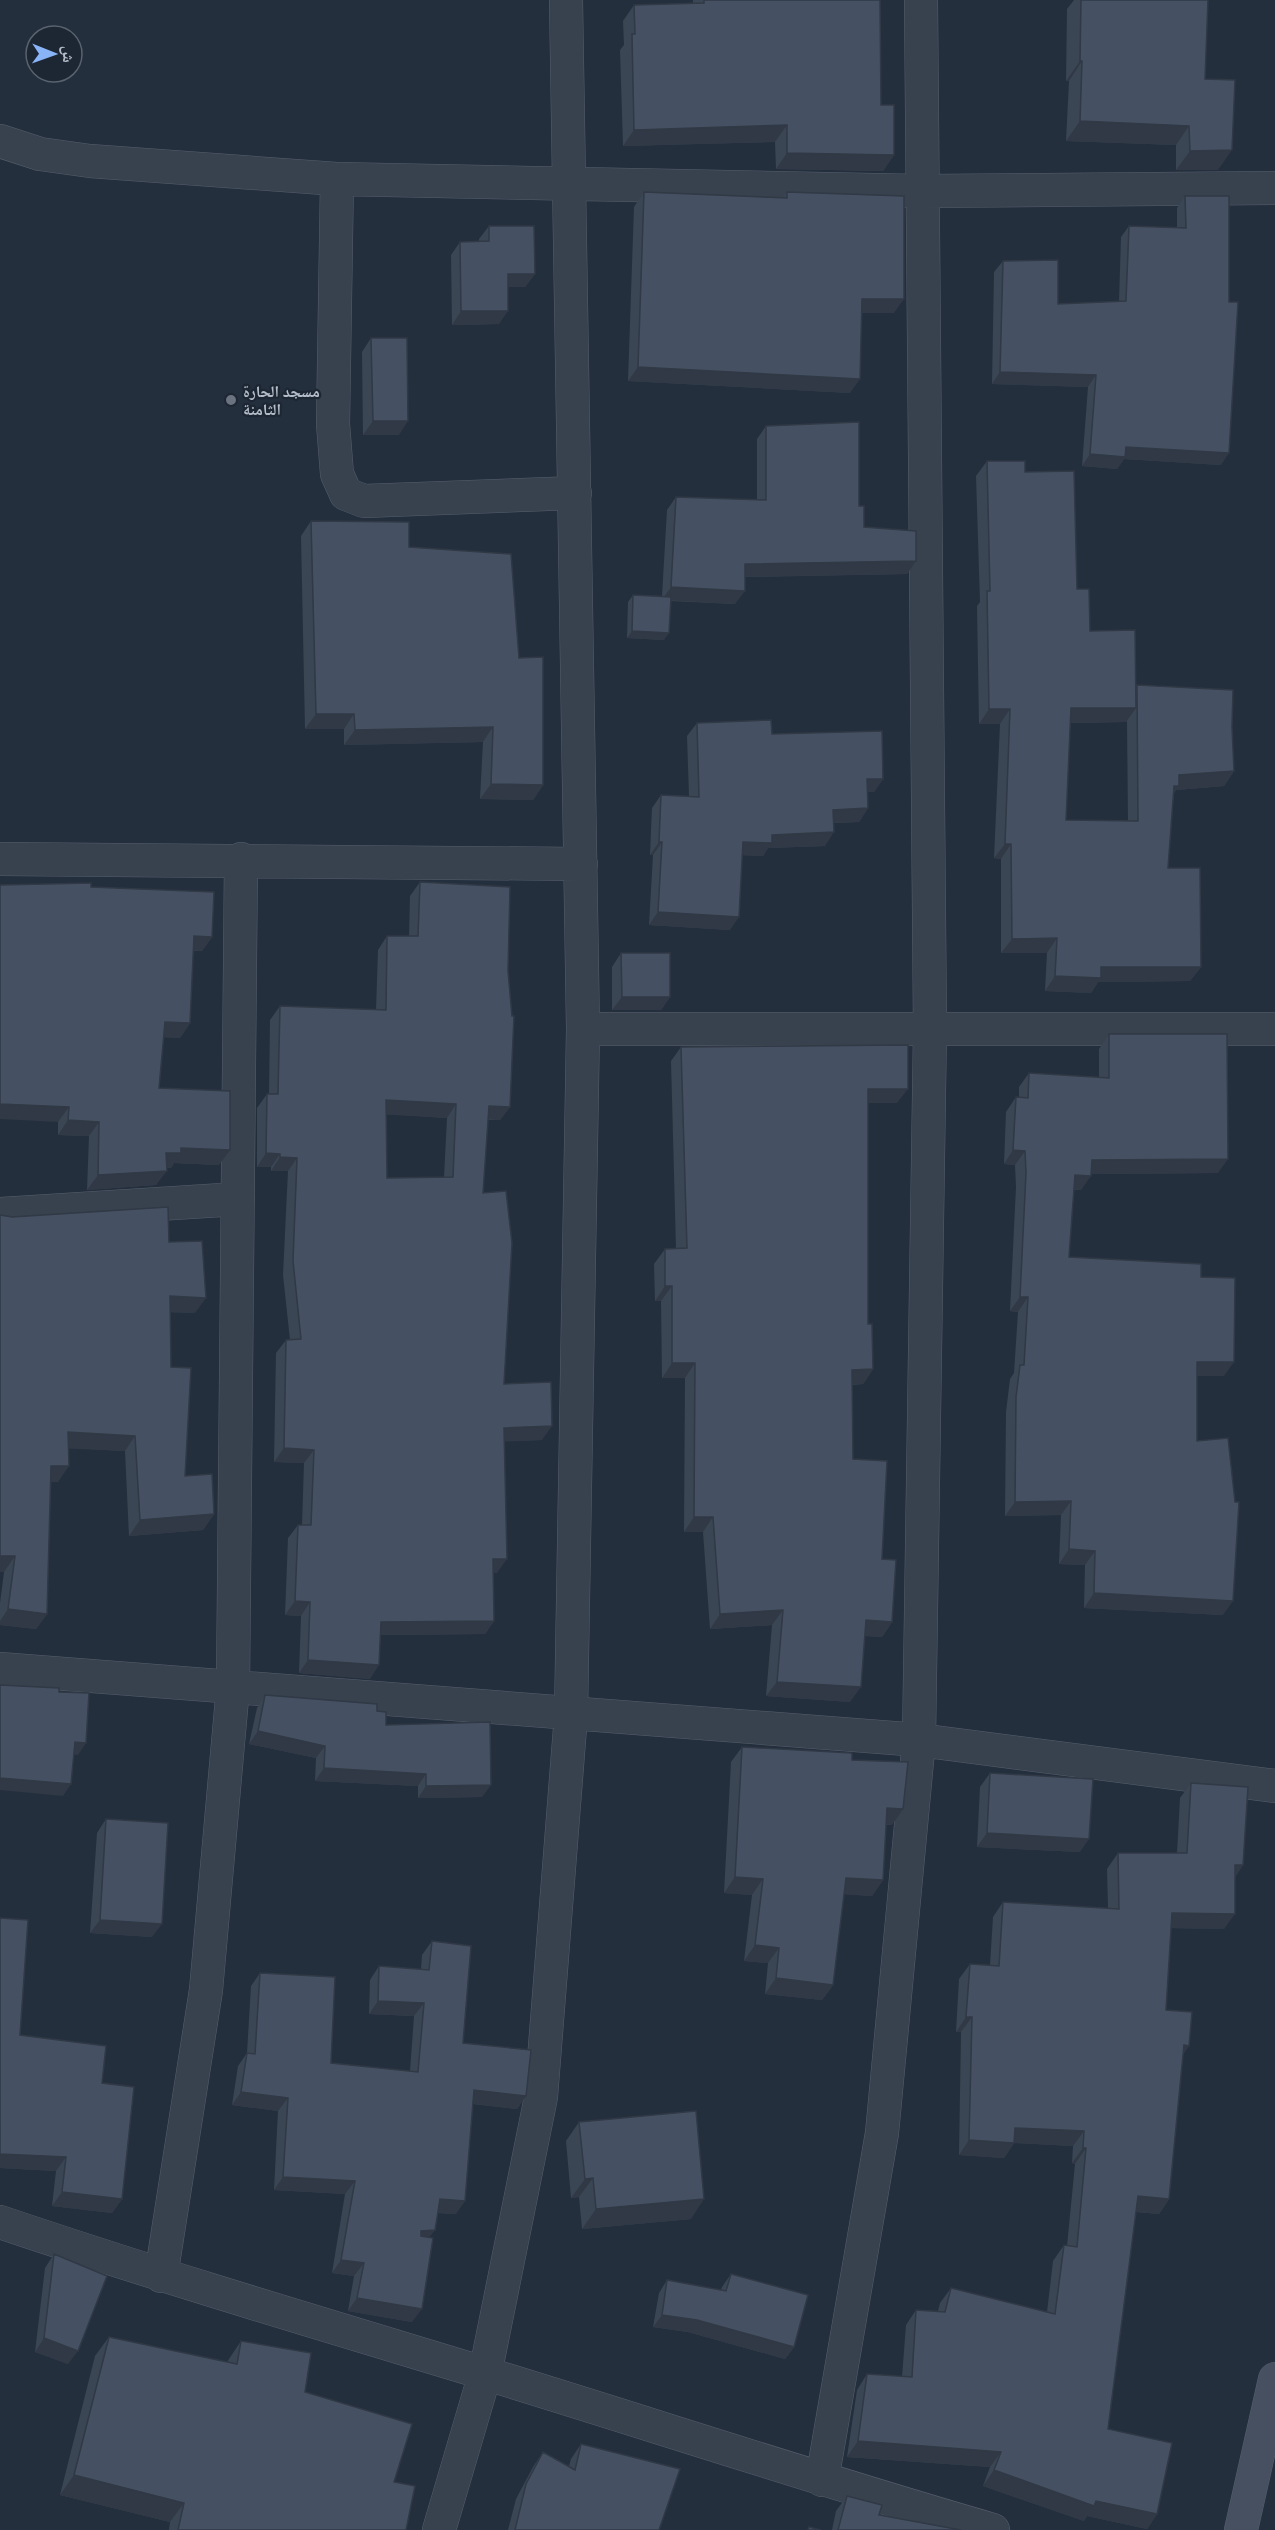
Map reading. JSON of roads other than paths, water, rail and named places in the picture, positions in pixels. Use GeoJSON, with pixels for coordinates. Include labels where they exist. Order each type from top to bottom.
{"type":"FeatureCollection","features":[{"type":"Feature","properties":{"kind":"street"},"geometry":{"type":"LineString","coordinates":[[439,2530],[485,2374],[541,2097],[571,1715],[583,1029],[566,0]]}},
{"type":"Feature","properties":{"kind":"street"},"geometry":{"type":"LineString","coordinates":[[822,2480],[882,2133],[919,1740],[930,1029],[921,0]]}},
{"type":"Feature","properties":{"kind":"street"},"geometry":{"type":"LineString","coordinates":[[0,141],[40,154],[90,161],[337,178],[922,191],[1275,188]]}},
{"type":"Feature","properties":{"kind":"street"},"geometry":{"type":"LineString","coordinates":[[337,178],[333,424],[336,474],[346,494],[364,501],[575,493]]}},
{"type":"Feature","properties":{"kind":"street"},"geometry":{"type":"LineString","coordinates":[[0,859],[241,859],[581,864]]}},
{"type":"Feature","properties":{"kind":"street"},"geometry":{"type":"LineString","coordinates":[[161,2276],[206,1990],[233,1687],[241,859]]}},
{"type":"Feature","properties":{"kind":"street"},"geometry":{"type":"LineString","coordinates":[[583,1029],[1275,1029]]}},
{"type":"Feature","properties":{"kind":"street"},"geometry":{"type":"LineString","coordinates":[[0,1214],[238,1199]]}},
{"type":"Feature","properties":{"kind":"street"},"geometry":{"type":"LineString","coordinates":[[0,1669],[571,1715],[919,1740],[1275,1786]]}},
{"type":"Feature","properties":{"kind":"street"},"geometry":{"type":"LineString","coordinates":[[0,2222],[161,2276],[485,2374],[822,2480],[993,2530]]}},
{"type":"Feature","properties":{"kind":"street"},"geometry":{"type":"LineString","coordinates":[[1241,2530],[1275,2379]]}},
{"type":"Feature","properties":{"kind":"place","name":"مسجد الحارة الثامنة"},"geometry":{"type":"Point","coordinates":[231,400]}}]}
